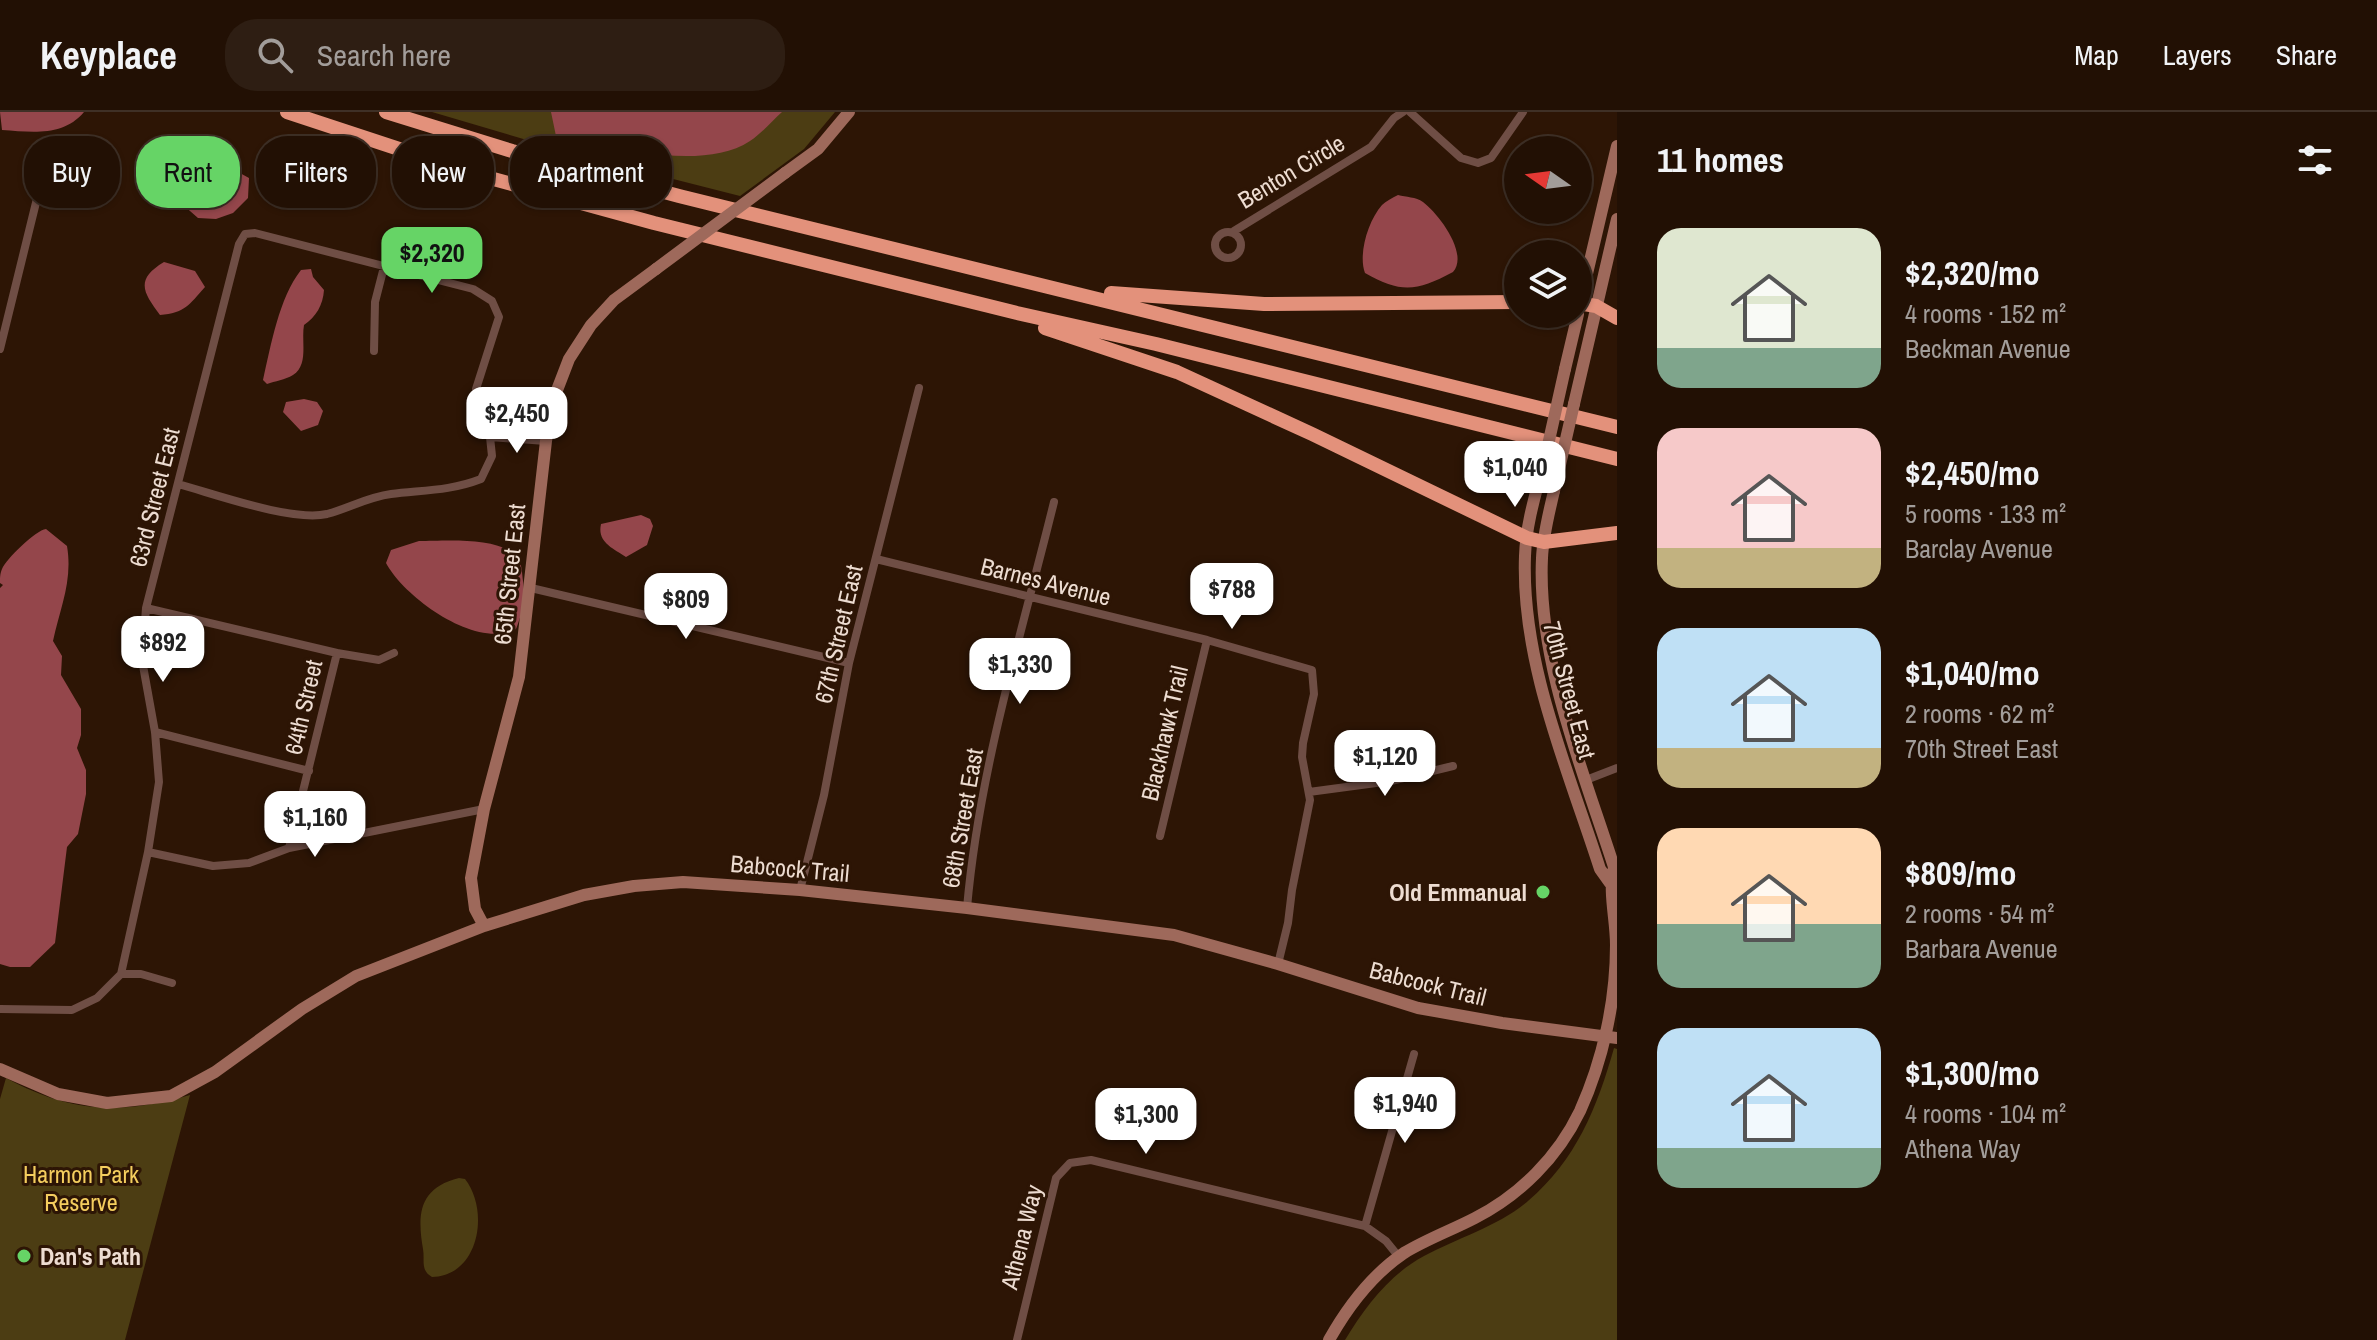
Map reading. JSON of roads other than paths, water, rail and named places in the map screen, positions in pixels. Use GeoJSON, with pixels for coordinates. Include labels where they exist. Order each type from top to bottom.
{"type":"FeatureCollection","features":[{"type":"Feature","properties":{"kind":"highway"},"geometry":{"type":"LineString","coordinates":[[287,112],[449,166],[564,199],[1617,459]]}},
{"type":"Feature","properties":{"kind":"highway"},"geometry":{"type":"LineString","coordinates":[[386,112],[611,179],[1617,427]]}},
{"type":"Feature","properties":{"kind":"highway"},"geometry":{"type":"LineString","coordinates":[[1055,286],[1152,297],[1264,304],[1504,302]]}},
{"type":"Feature","properties":{"kind":"highway"},"geometry":{"type":"LineString","coordinates":[[1592,306],[1617,318]]}},
{"type":"Feature","properties":{"kind":"highway"},"geometry":{"type":"LineString","coordinates":[[1017,313],[1033,324],[1145,360],[1215,389],[1527,538],[1544,542],[1617,533]]}},
{"type":"Feature","properties":{"kind":"street","name":"65th Street East"},"geometry":{"type":"LineString","coordinates":[[484,926],[475,909],[471,878],[484,809],[519,677],[546,441],[554,398],[569,359],[583,336],[614,300],[818,149],[849,112]]}},
{"type":"Feature","properties":{"kind":"street","name":"Benton Circle"},"geometry":{"type":"LineString","coordinates":[[1234,231],[1371,147],[1394,118],[1403,112]]}},
{"type":"Feature","properties":{"kind":"street"},"geometry":{"type":"LineString","coordinates":[[1410,112],[1461,158],[1473,163],[1491,158],[1523,112]]}},
{"type":"Feature","properties":{"kind":"street","name":"70th Street East"},"geometry":{"type":"LineString","coordinates":[[1592,250],[1617,146]]}},
{"type":"Feature","properties":{"kind":"street"},"geometry":{"type":"LineString","coordinates":[[0,349],[35,208]]}},
{"type":"Feature","properties":{"kind":"street","name":"70th Street East"},"geometry":{"type":"LineString","coordinates":[[1329,1340],[1341,1318],[1361,1293],[1399,1257],[1495,1207],[1535,1175],[1561,1144],[1575,1119],[1611,1037],[1616,943],[1610,883],[1614,867],[1555,676],[1546,636],[1542,590],[1544,542],[1554,491],[1617,219]]}},
{"type":"Feature","properties":{"kind":"street","name":"63rd Street East"},"geometry":{"type":"LineString","coordinates":[[121,974],[148,852],[159,782],[155,732],[142,660],[146,608],[239,244],[245,234],[255,233],[384,267]]}},
{"type":"Feature","properties":{"kind":"street"},"geometry":{"type":"LineString","coordinates":[[178,484],[294,515],[325,514],[389,494],[457,488],[481,479],[492,456],[490,437],[480,413],[476,389],[499,317],[492,301],[473,289],[384,267],[375,302],[374,351]]}},
{"type":"Feature","properties":{"kind":"street","name":"70th Street East"},"geometry":{"type":"LineString","coordinates":[[1574,328],[1527,538],[1525,599],[1536,667],[1600,869],[1610,883]]}},
{"type":"Feature","properties":{"kind":"street","name":"67th Street East"},"geometry":{"type":"LineString","coordinates":[[800,890],[824,795],[849,663],[919,388]]}},
{"type":"Feature","properties":{"kind":"street"},"geometry":{"type":"LineString","coordinates":[[490,437],[546,441]]}},
{"type":"Feature","properties":{"kind":"street","name":"68th Street East"},"geometry":{"type":"LineString","coordinates":[[967,908],[971,856],[981,796],[1054,502]]}},
{"type":"Feature","properties":{"kind":"street","name":"Barnes Avenue"},"geometry":{"type":"LineString","coordinates":[[876,559],[1207,640],[1312,670],[1314,694],[1302,757],[1309,792]]}},
{"type":"Feature","properties":{"kind":"street"},"geometry":{"type":"LineString","coordinates":[[531,588],[849,663]]}},
{"type":"Feature","properties":{"kind":"street"},"geometry":{"type":"LineString","coordinates":[[146,608],[337,653],[379,660],[394,653]]}},
{"type":"Feature","properties":{"kind":"street","name":"Blackhawk Trail"},"geometry":{"type":"LineString","coordinates":[[1160,836],[1207,640]]}},
{"type":"Feature","properties":{"kind":"street","name":"64th Street"},"geometry":{"type":"LineString","coordinates":[[289,848],[337,653]]}},
{"type":"Feature","properties":{"kind":"street"},"geometry":{"type":"LineString","coordinates":[[155,732],[309,771]]}},
{"type":"Feature","properties":{"kind":"street"},"geometry":{"type":"LineString","coordinates":[[1278,964],[1308,813],[1309,792],[1391,781],[1453,766]]}},
{"type":"Feature","properties":{"kind":"street"},"geometry":{"type":"LineString","coordinates":[[1586,780],[1617,768]]}},
{"type":"Feature","properties":{"kind":"street"},"geometry":{"type":"LineString","coordinates":[[148,852],[213,866],[249,863],[289,848],[484,809]]}},
{"type":"Feature","properties":{"kind":"street","name":"Babcock Trail"},"geometry":{"type":"LineString","coordinates":[[0,1069],[58,1094],[107,1103],[171,1096],[215,1072],[302,1009],[356,976],[484,926],[584,895],[634,886],[683,882],[800,890],[967,908],[1174,935],[1418,1008],[1611,1037]]}},
{"type":"Feature","properties":{"kind":"street"},"geometry":{"type":"LineString","coordinates":[[0,1009],[72,1010],[97,998],[121,974],[141,974],[172,983]]}},
{"type":"Feature","properties":{"kind":"street"},"geometry":{"type":"LineString","coordinates":[[1365,1226],[1414,1054]]}},
{"type":"Feature","properties":{"kind":"street","name":"Athena Way"},"geometry":{"type":"LineString","coordinates":[[1017,1340],[1056,1178],[1070,1163],[1091,1160],[1365,1226],[1386,1241],[1399,1257]]}},
{"type":"Feature","properties":{"kind":"place","name":"Old Emmanual"},"geometry":{"type":"Point","coordinates":[1543,892]}},
{"type":"Feature","properties":{"kind":"place","name":"Dan's Path"},"geometry":{"type":"Point","coordinates":[24,1256]}},
{"type":"Feature","properties":{"kind":"park label","name":"Harmon Park Reserve"},"geometry":{"type":"Point","coordinates":[81,1188]}}]}
